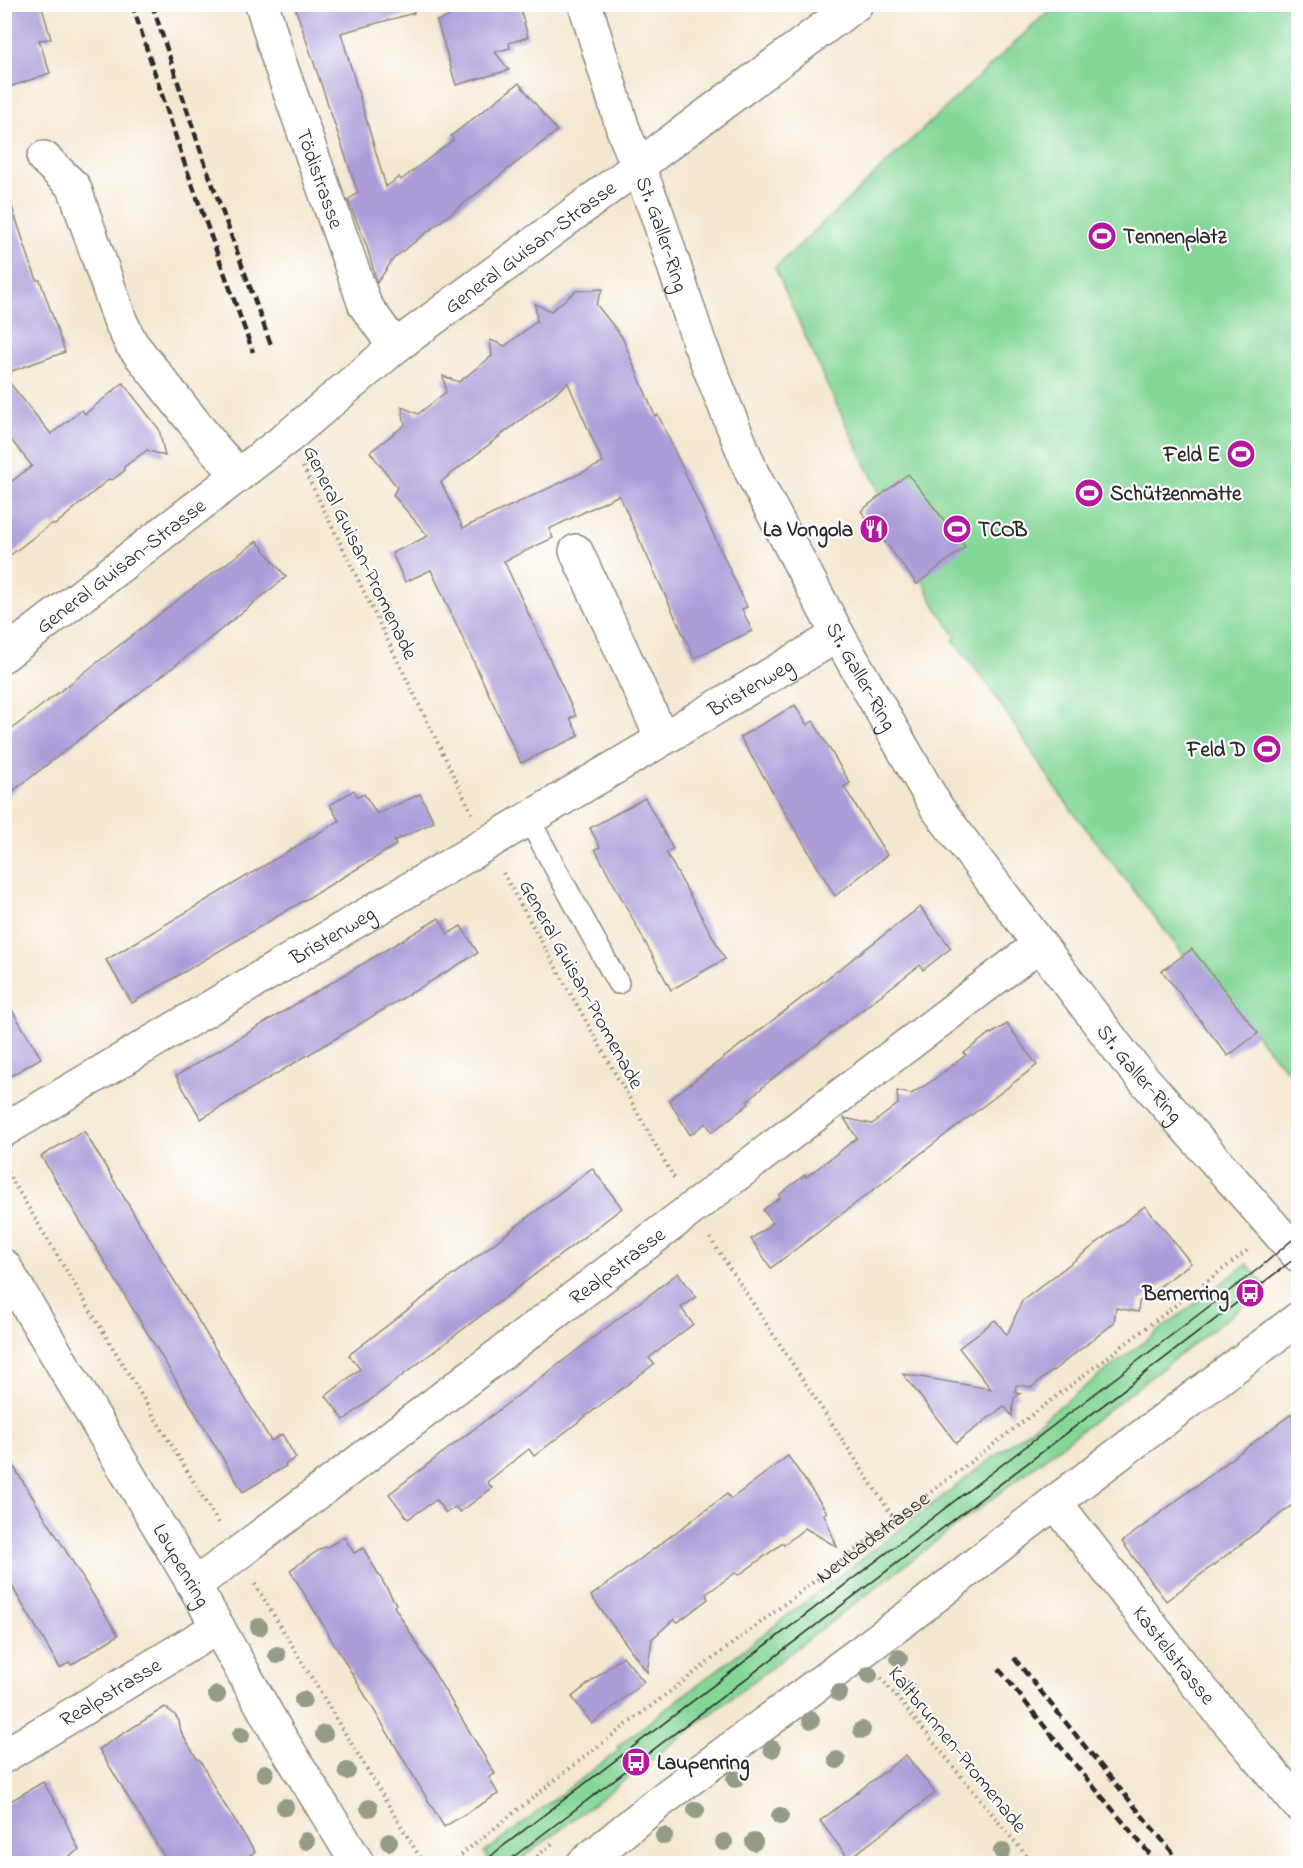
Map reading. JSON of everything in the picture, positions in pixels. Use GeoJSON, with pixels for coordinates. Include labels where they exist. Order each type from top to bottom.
{"type":"FeatureCollection","features":[{"type":"Feature","properties":{"kind":"street","name":"Tödistrasse"},"geometry":{"type":"LineString","coordinates":[[262,4],[279,61],[365,305],[395,347]]}},
{"type":"Feature","properties":{"kind":"street","name":"St. Galler-Ring"},"geometry":{"type":"LineString","coordinates":[[585,4],[623,129],[657,214],[699,342],[752,473],[838,635],[937,808],[1126,1059],[1299,1255]]}},
{"type":"Feature","properties":{"kind":"street","name":"General Guisan-Strasse"},"geometry":{"type":"LineString","coordinates":[[4,655],[288,437],[395,347],[637,166],[685,134],[856,4]]}},
{"type":"Feature","properties":{"kind":"street"},"geometry":{"type":"LineString","coordinates":[[44,158],[74,186],[120,320],[131,343],[238,475]]}},
{"type":"Feature","properties":{"kind":"street"},"geometry":{"type":"LineString","coordinates":[[576,551],[662,738]]}},
{"type":"Feature","properties":{"kind":"street","name":"Bristenweg"},"geometry":{"type":"LineString","coordinates":[[4,1130],[838,635]]}},
{"type":"Feature","properties":{"kind":"street","name":"Realpstrasse"},"geometry":{"type":"LineString","coordinates":[[194,1585],[1039,945]]}},
{"type":"Feature","properties":{"kind":"street","name":"Laupenring"},"geometry":{"type":"LineString","coordinates":[[4,1266],[194,1585],[278,1734],[358,1863]]}},
{"type":"Feature","properties":{"kind":"street"},"geometry":{"type":"LineString","coordinates":[[583,1863],[659,1802],[861,1653],[1055,1502],[1299,1319]]}},
{"type":"Feature","properties":{"kind":"street","name":"Kastelstrasse"},"geometry":{"type":"LineString","coordinates":[[1055,1502],[1191,1677],[1299,1804]]}},
{"type":"Feature","properties":{"kind":"street","name":"Realpstrasse"},"geometry":{"type":"LineString","coordinates":[[4,1756],[218,1627]]}},
{"type":"Feature","properties":{"kind":"lane"},"geometry":{"type":"LineString","coordinates":[[528,818],[618,983]]}},
{"type":"Feature","properties":{"kind":"path","name":"General Guisan-Promenade"},"geometry":{"type":"LineString","coordinates":[[288,437],[486,843],[594,1038],[692,1210],[895,1520]]}},
{"type":"Feature","properties":{"kind":"path"},"geometry":{"type":"LineString","coordinates":[[4,1167],[424,1863]]}},
{"type":"Feature","properties":{"kind":"path","name":"Neubadstrasse"},"geometry":{"type":"LineString","coordinates":[[453,1863],[592,1751],[1275,1230]]}},
{"type":"Feature","properties":{"kind":"path","name":"Kaltbrunnen-Promenade"},"geometry":{"type":"LineString","coordinates":[[861,1653],[1033,1863]]}},
{"type":"Feature","properties":{"kind":"path"},"geometry":{"type":"LineString","coordinates":[[592,1751],[596,1757]]}},
{"type":"Feature","properties":{"kind":"path"},"geometry":{"type":"LineString","coordinates":[[470,1860],[474,1856]]}},
{"type":"Feature","properties":{"kind":"green space","name":"Schützenmatte"},"geometry":{"type":"Polygon","coordinates":[[[1055,5],[1298,5],[1298,1082],[1186,958],[1061,796],[987,684],[953,640],[956,637],[934,604],[826,383],[775,268],[1055,5]]]}},
{"type":"Feature","properties":{"kind":"green space"},"geometry":{"type":"Polygon","coordinates":[[[1247,1264],[1267,1288],[516,1863],[491,1863],[484,1853],[619,1750],[617,1747],[1247,1264]]]}},
{"type":"Feature","properties":{"kind":"building"},"geometry":{"type":"Polygon","coordinates":[[[4,4],[41,4],[51,39],[39,40],[50,73],[4,89],[4,4]]]}},
{"type":"Feature","properties":{"kind":"building"},"geometry":{"type":"Polygon","coordinates":[[[294,4],[412,4],[414,13],[341,33],[386,187],[399,177],[401,180],[453,140],[451,136],[519,83],[557,131],[394,258],[377,283],[367,247],[348,200],[358,193],[294,4]]]}},
{"type":"Feature","properties":{"kind":"building"},"geometry":{"type":"Polygon","coordinates":[[[445,4],[519,4],[528,37],[509,43],[510,48],[495,52],[509,70],[456,85],[437,21],[448,17],[445,4]]]}},
{"type":"Feature","properties":{"kind":"building"},"geometry":{"type":"Polygon","coordinates":[[[10,201],[32,267],[37,280],[40,280],[65,352],[12,371],[4,349],[4,202],[10,201]]]}},
{"type":"Feature","properties":{"kind":"building"},"geometry":{"type":"Polygon","coordinates":[[[603,289],[596,304],[622,337],[655,416],[658,415],[747,607],[742,609],[752,631],[694,658],[619,495],[549,529],[553,538],[504,561],[576,716],[570,718],[579,736],[521,763],[431,570],[405,582],[392,553],[428,536],[393,495],[397,487],[370,452],[405,425],[402,407],[418,414],[446,392],[443,376],[459,382],[492,356],[490,340],[505,346],[537,321],[535,304],[551,311],[576,291],[603,289]],[[568,383],[441,482],[463,528],[603,463],[568,383]]]}},
{"type":"Feature","properties":{"kind":"building"},"geometry":{"type":"Polygon","coordinates":[[[4,376],[51,434],[82,410],[85,414],[123,383],[159,429],[165,456],[147,450],[55,525],[51,524],[4,560],[4,487],[32,466],[4,431],[4,376]]]}},
{"type":"Feature","properties":{"kind":"building"},"geometry":{"type":"Polygon","coordinates":[[[908,474],[965,547],[917,584],[861,511],[908,474]]]}},
{"type":"Feature","properties":{"kind":"building"},"geometry":{"type":"Polygon","coordinates":[[[257,541],[286,577],[4,798],[4,735],[257,541]]]}},
{"type":"Feature","properties":{"kind":"building"},"geometry":{"type":"Polygon","coordinates":[[[795,705],[807,725],[813,721],[850,783],[844,787],[887,855],[835,896],[740,737],[795,705]]]}},
{"type":"Feature","properties":{"kind":"building"},"geometry":{"type":"Polygon","coordinates":[[[354,790],[358,797],[364,794],[377,814],[420,794],[434,822],[394,841],[396,845],[132,1003],[106,960],[339,821],[330,805],[354,790]]]}},
{"type":"Feature","properties":{"kind":"building"},"geometry":{"type":"Polygon","coordinates":[[[645,798],[673,849],[666,852],[725,959],[671,990],[595,849],[600,847],[590,828],[645,798]]]}},
{"type":"Feature","properties":{"kind":"building"},"geometry":{"type":"Polygon","coordinates":[[[920,907],[951,948],[923,970],[920,965],[767,1083],[747,1101],[749,1104],[712,1132],[706,1123],[690,1135],[669,1100],[920,907]]]}},
{"type":"Feature","properties":{"kind":"building"},"geometry":{"type":"Polygon","coordinates":[[[439,918],[448,934],[461,926],[478,953],[201,1119],[176,1076],[439,918]]]}},
{"type":"Feature","properties":{"kind":"building"},"geometry":{"type":"Polygon","coordinates":[[[1192,949],[1258,1033],[1228,1056],[1162,971],[1192,949]]]}},
{"type":"Feature","properties":{"kind":"building"},"geometry":{"type":"Polygon","coordinates":[[[4,997],[41,1058],[4,1080],[4,997]]]}},
{"type":"Feature","properties":{"kind":"building"},"geometry":{"type":"Polygon","coordinates":[[[1007,1024],[1037,1065],[771,1268],[751,1239],[773,1223],[763,1210],[805,1175],[806,1177],[857,1138],[844,1118],[872,1124],[898,1104],[897,1091],[911,1094],[966,1055],[964,1053],[990,1033],[1007,1024]]]}},
{"type":"Feature","properties":{"kind":"building"},"geometry":{"type":"Polygon","coordinates":[[[84,1131],[271,1441],[282,1434],[296,1458],[243,1492],[41,1156],[84,1131]]]}},
{"type":"Feature","properties":{"kind":"building"},"geometry":{"type":"Polygon","coordinates":[[[592,1168],[622,1208],[344,1420],[326,1396],[360,1369],[349,1355],[592,1168]]]}},
{"type":"Feature","properties":{"kind":"building"},"geometry":{"type":"Polygon","coordinates":[[[1145,1206],[1191,1263],[1139,1302],[1138,1312],[1116,1308],[1114,1323],[1032,1387],[1016,1385],[1015,1393],[1020,1394],[1014,1398],[1012,1416],[1004,1406],[956,1443],[903,1374],[991,1389],[959,1348],[995,1320],[1007,1335],[1022,1301],[1145,1206]]]}},
{"type":"Feature","properties":{"kind":"building"},"geometry":{"type":"Polygon","coordinates":[[[678,1273],[696,1297],[681,1308],[693,1324],[649,1358],[654,1364],[534,1456],[529,1449],[487,1482],[492,1488],[460,1512],[455,1507],[446,1513],[436,1500],[408,1519],[389,1494],[678,1273]]]}},
{"type":"Feature","properties":{"kind":"building"},"geometry":{"type":"Polygon","coordinates":[[[1299,1408],[1299,1500],[1166,1601],[1122,1542],[1299,1408]]]}},
{"type":"Feature","properties":{"kind":"building"},"geometry":{"type":"Polygon","coordinates":[[[4,1451],[118,1635],[71,1665],[70,1662],[60,1668],[4,1573],[4,1451]]]}},
{"type":"Feature","properties":{"kind":"building"},"geometry":{"type":"Polygon","coordinates":[[[788,1456],[827,1512],[824,1514],[837,1547],[805,1528],[739,1575],[735,1573],[706,1594],[708,1599],[678,1622],[674,1619],[652,1639],[647,1672],[591,1596],[727,1494],[731,1499],[788,1456]]]}},
{"type":"Feature","properties":{"kind":"building"},"geometry":{"type":"Polygon","coordinates":[[[344,1537],[354,1553],[363,1548],[396,1604],[394,1606],[495,1774],[489,1777],[498,1794],[444,1827],[290,1570],[322,1548],[344,1537]]]}},
{"type":"Feature","properties":{"kind":"building"},"geometry":{"type":"Polygon","coordinates":[[[623,1656],[644,1682],[592,1724],[572,1697],[623,1656]]]}},
{"type":"Feature","properties":{"kind":"building"},"geometry":{"type":"Polygon","coordinates":[[[165,1707],[179,1721],[181,1732],[255,1852],[250,1855],[255,1863],[168,1863],[99,1749],[165,1707]]]}},
{"type":"Feature","properties":{"kind":"building"},"geometry":{"type":"Polygon","coordinates":[[[906,1755],[935,1793],[849,1859],[820,1821],[906,1755]]]}},
{"type":"Feature","properties":{"kind":"building"},"geometry":{"type":"Polygon","coordinates":[[[43,1782],[66,1820],[79,1850],[58,1863],[4,1863],[4,1805],[43,1782]]]}},
{"type":"Feature","properties":{"kind":"tram line"},"geometry":{"type":"LineString","coordinates":[[482,1864],[1258,1269],[1298,1235]]}},
{"type":"Feature","properties":{"kind":"tram line"},"geometry":{"type":"LineString","coordinates":[[504,1864],[1298,1256]]}},
{"type":"Feature","properties":{"kind":"railway"},"geometry":{"type":"LineString","coordinates":[[132,4],[184,162],[253,352]]}},
{"type":"Feature","properties":{"kind":"railway"},"geometry":{"type":"LineString","coordinates":[[152,4],[203,158],[271,345]]}},
{"type":"Feature","properties":{"kind":"railway"},"geometry":{"type":"LineString","coordinates":[[1014,1658],[1182,1864]]}},
{"type":"Feature","properties":{"kind":"railway"},"geometry":{"type":"LineString","coordinates":[[999,1669],[1158,1864]]}},
{"type":"Feature","properties":{"kind":"place","name":"Tennenplatz"},"geometry":{"type":"Point","coordinates":[1102,236]}},
{"type":"Feature","properties":{"kind":"place","name":"Feld E"},"geometry":{"type":"Point","coordinates":[1241,454]}},
{"type":"Feature","properties":{"kind":"place","name":"Schützenmatte"},"geometry":{"type":"Point","coordinates":[1089,493]}},
{"type":"Feature","properties":{"kind":"place","name":"La Vongola"},"geometry":{"type":"Point","coordinates":[874,529]}},
{"type":"Feature","properties":{"kind":"place","name":"TCOB"},"geometry":{"type":"Point","coordinates":[957,529]}},
{"type":"Feature","properties":{"kind":"place","name":"Feld D"},"geometry":{"type":"Point","coordinates":[1267,749]}},
{"type":"Feature","properties":{"kind":"place","name":"Bernerring"},"geometry":{"type":"Point","coordinates":[1250,1293]}},
{"type":"Feature","properties":{"kind":"place","name":"Laupenring"},"geometry":{"type":"Point","coordinates":[636,1762]}}]}
